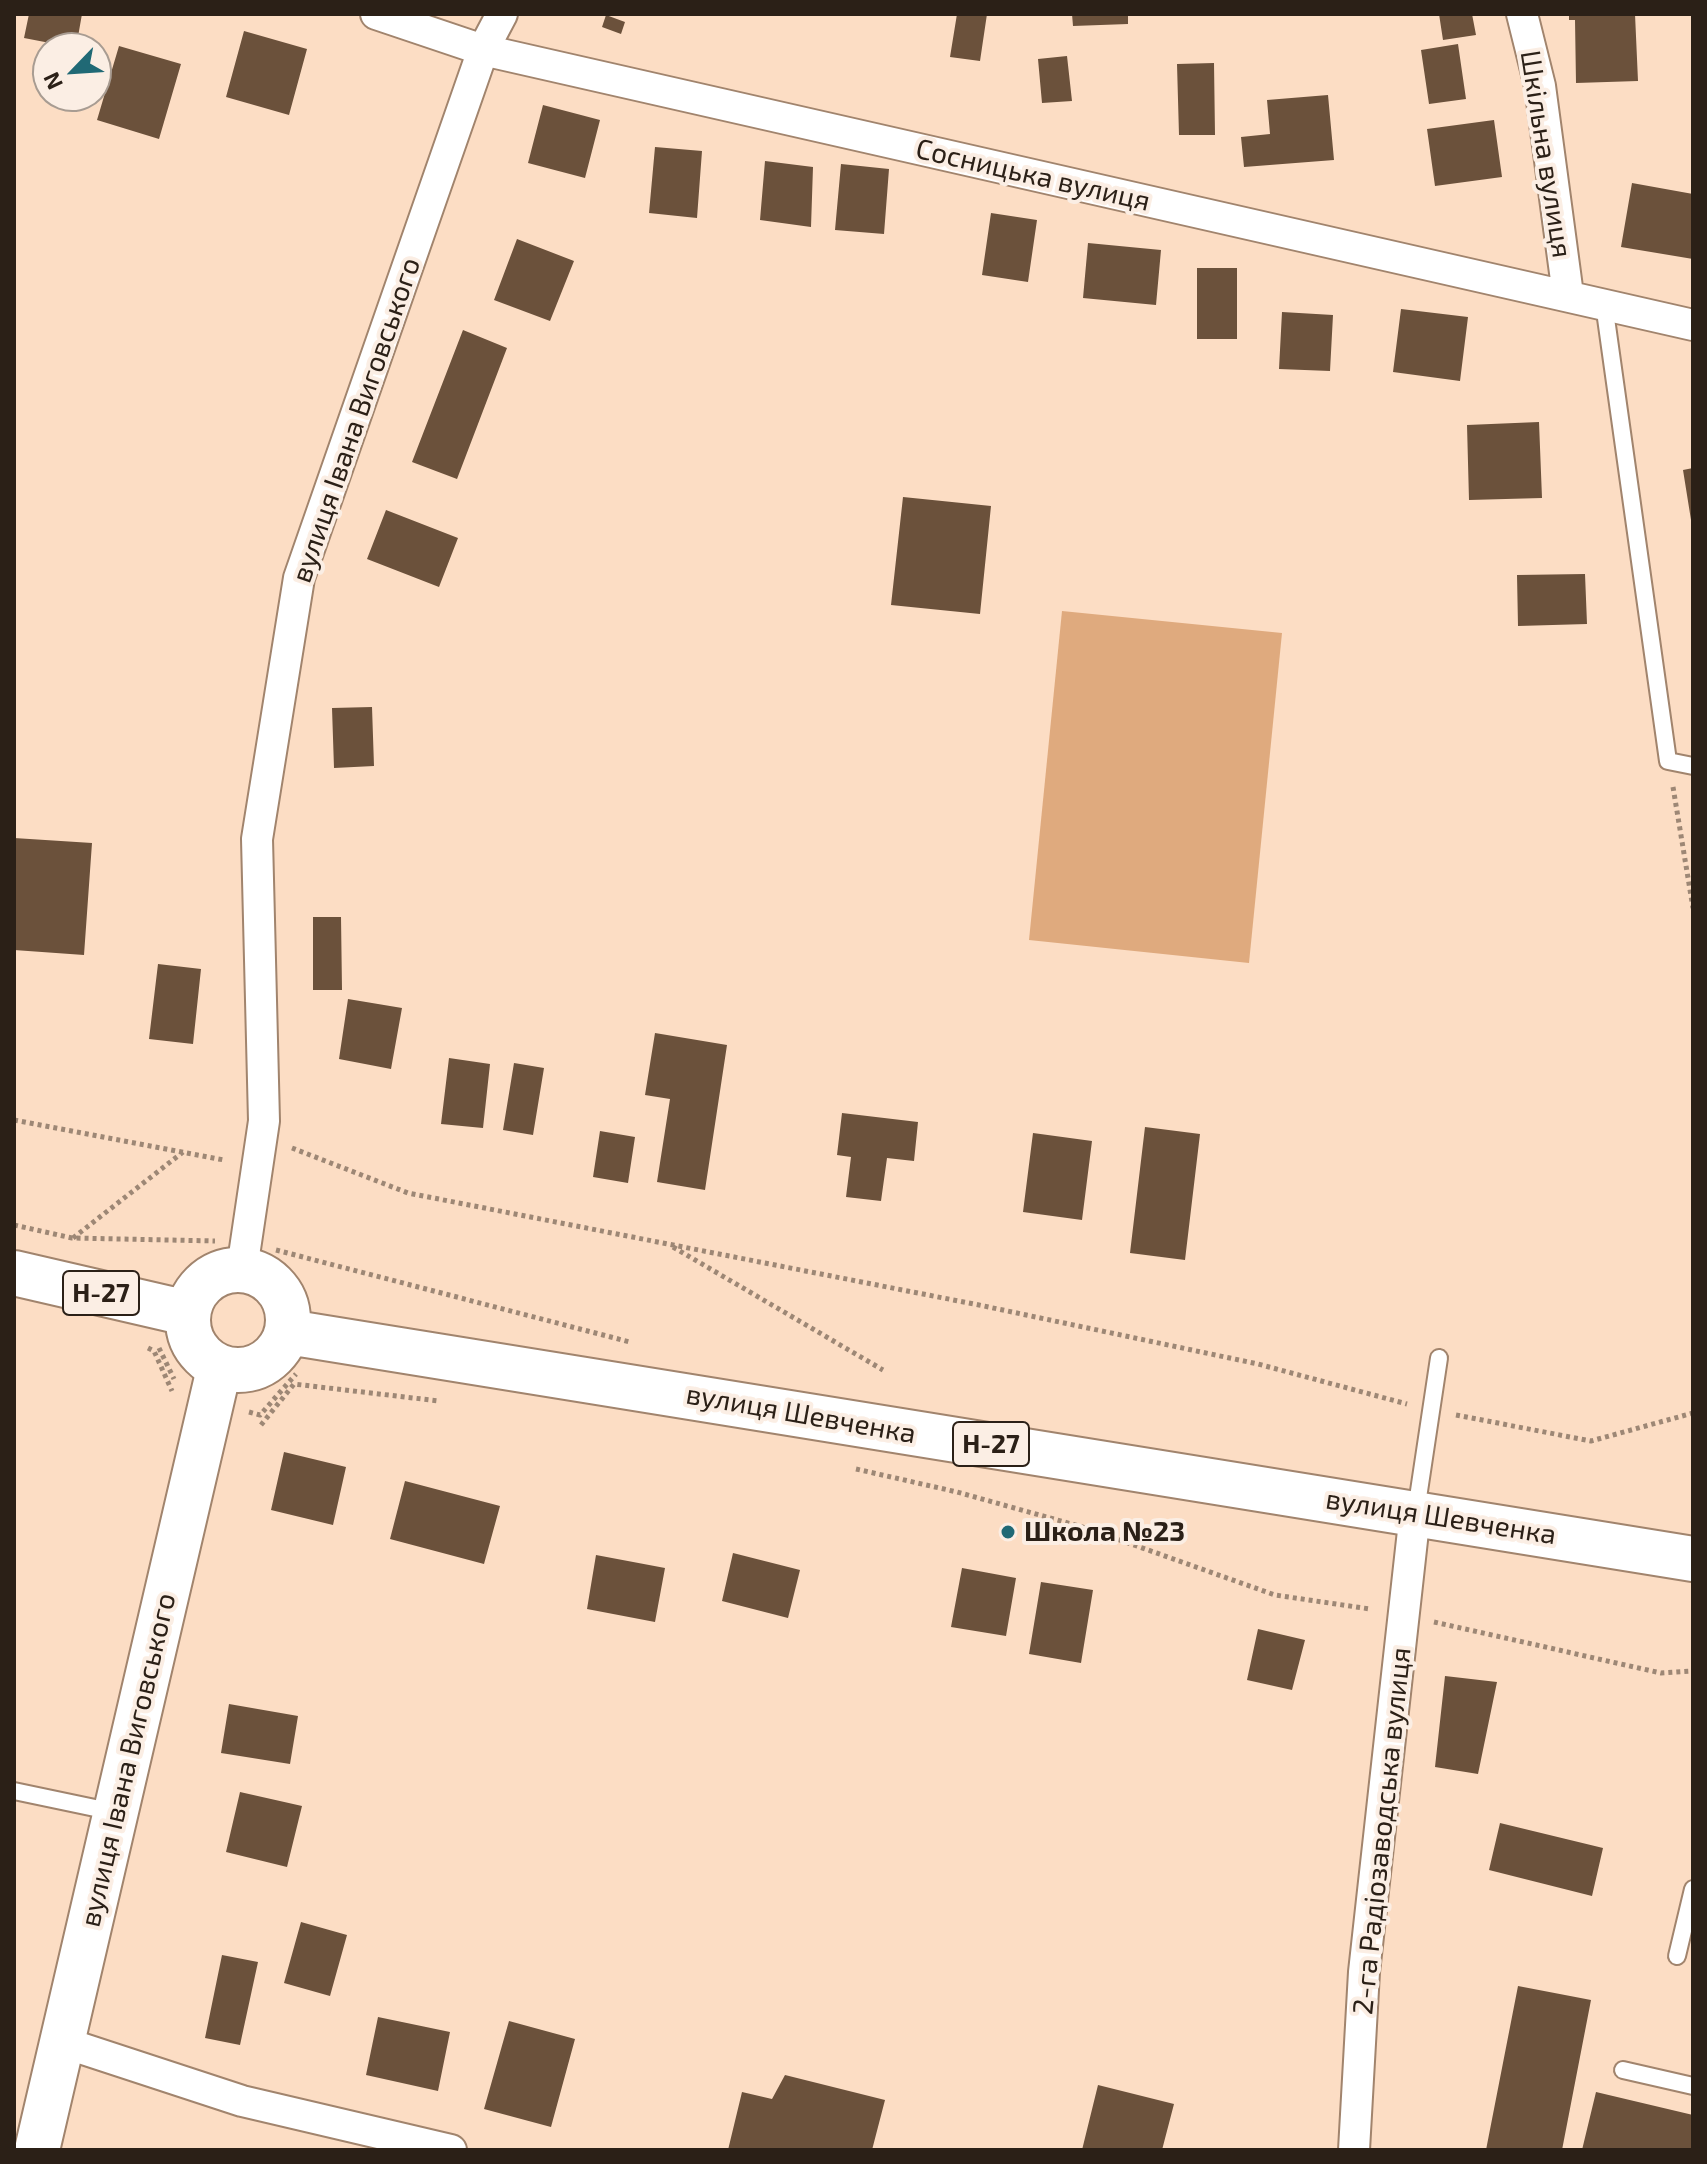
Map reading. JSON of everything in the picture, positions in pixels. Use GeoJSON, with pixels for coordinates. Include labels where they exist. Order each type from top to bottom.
{"type":"FeatureCollection","features":[{"type":"Feature","properties":{"kind":"main road"},"geometry":{"type":"LineString","coordinates":[[242,1269],[265,1276],[278,1290],[286,1305],[288,1332],[268,1362],[252,1368],[219,1369],[197,1349],[187,1313],[200,1283],[214,1273],[242,1269]]}},
{"type":"Feature","properties":{"kind":"main road","name":"Н-27"},"geometry":{"type":"LineString","coordinates":[[14,1273],[187,1313]]}},
{"type":"Feature","properties":{"kind":"main road","name":"вулиця Шевченка"},"geometry":{"type":"LineString","coordinates":[[288,1332],[1693,1559]]}},
{"type":"Feature","properties":{"kind":"main road","name":"вулиця Івана Виговського"},"geometry":{"type":"LineString","coordinates":[[37,2150],[219,1369]]}},
{"type":"Feature","properties":{"kind":"street","name":"Сосницька вулиця"},"geometry":{"type":"LineString","coordinates":[[376,14],[483,50],[1693,325]]}},
{"type":"Feature","properties":{"kind":"street","name":"вулиця Івана Виговського"},"geometry":{"type":"LineString","coordinates":[[242,1269],[262,1135],[257,839],[299,578],[483,50],[502,14]]}},
{"type":"Feature","properties":{"kind":"street","name":"Шкільна вулиця"},"geometry":{"type":"LineString","coordinates":[[1522,14],[1540,86],[1568,295]]}},
{"type":"Feature","properties":{"kind":"street","name":"2-га Радіозаводська вулиця"},"geometry":{"type":"LineString","coordinates":[[1354,2150],[1364,1972],[1415,1513]]}},
{"type":"Feature","properties":{"kind":"street"},"geometry":{"type":"LineString","coordinates":[[62,2042],[242,2101],[451,2150]]}},
{"type":"Feature","properties":{"kind":"lane"},"geometry":{"type":"LineString","coordinates":[[1604,304],[1668,761],[1693,766]]}},
{"type":"Feature","properties":{"kind":"lane"},"geometry":{"type":"LineString","coordinates":[[1415,1513],[1439,1358]]}},
{"type":"Feature","properties":{"kind":"lane"},"geometry":{"type":"LineString","coordinates":[[14,1791],[115,1812]]}},
{"type":"Feature","properties":{"kind":"lane"},"geometry":{"type":"LineString","coordinates":[[1677,1956],[1693,1889]]}},
{"type":"Feature","properties":{"kind":"lane"},"geometry":{"type":"LineString","coordinates":[[1623,2070],[1693,2086]]}},
{"type":"Feature","properties":{"kind":"path"},"geometry":{"type":"LineString","coordinates":[[1668,761],[1693,908]]}},
{"type":"Feature","properties":{"kind":"path"},"geometry":{"type":"LineString","coordinates":[[14,1120],[256,1166]]}},
{"type":"Feature","properties":{"kind":"path"},"geometry":{"type":"LineString","coordinates":[[262,1135],[408,1193],[1258,1364],[1431,1411],[1591,1441],[1693,1413]]}},
{"type":"Feature","properties":{"kind":"path"},"geometry":{"type":"LineString","coordinates":[[72,1238],[183,1152]]}},
{"type":"Feature","properties":{"kind":"path"},"geometry":{"type":"LineString","coordinates":[[667,1244],[883,1370]]}},
{"type":"Feature","properties":{"kind":"path"},"geometry":{"type":"LineString","coordinates":[[261,1425],[294,1384],[447,1402]]}},
{"type":"Feature","properties":{"kind":"path"},"geometry":{"type":"LineString","coordinates":[[851,1468],[957,1492],[1086,1528],[1275,1595],[1404,1615],[1661,1673],[1693,1671]]}},
{"type":"Feature","properties":{"kind":"shaded area"},"geometry":{"type":"Polygon","coordinates":[[[1062,611],[1282,633],[1249,963],[1029,940],[1062,611]]]}},
{"type":"Feature","properties":{"kind":"building"},"geometry":{"type":"Polygon","coordinates":[[[29,14],[82,14],[79,32],[32,32],[32,40],[24,38],[29,14]]]}},
{"type":"Feature","properties":{"kind":"building"},"geometry":{"type":"Polygon","coordinates":[[[957,14],[987,14],[980,61],[950,57],[957,14]]]}},
{"type":"Feature","properties":{"kind":"building"},"geometry":{"type":"Polygon","coordinates":[[[1072,14],[1128,14],[1128,24],[1073,26],[1072,14]]]}},
{"type":"Feature","properties":{"kind":"building"},"geometry":{"type":"Polygon","coordinates":[[[1439,14],[1472,14],[1476,35],[1443,40],[1439,14]]]}},
{"type":"Feature","properties":{"kind":"building"},"geometry":{"type":"Polygon","coordinates":[[[1569,14],[1635,14],[1638,81],[1576,83],[1575,20],[1569,20],[1569,14]]]}},
{"type":"Feature","properties":{"kind":"building"},"geometry":{"type":"Polygon","coordinates":[[[606,15],[625,22],[621,34],[602,27],[606,15]]]}},
{"type":"Feature","properties":{"kind":"building"},"geometry":{"type":"Polygon","coordinates":[[[244,31],[307,49],[289,115],[226,97],[244,31]]]}},
{"type":"Feature","properties":{"kind":"building"},"geometry":{"type":"Polygon","coordinates":[[[1458,44],[1466,99],[1429,104],[1421,50],[1458,44]]]}},
{"type":"Feature","properties":{"kind":"building"},"geometry":{"type":"Polygon","coordinates":[[[119,46],[181,64],[159,139],[97,120],[99,112],[112,112],[112,70],[119,46]]]}},
{"type":"Feature","properties":{"kind":"building"},"geometry":{"type":"Polygon","coordinates":[[[1067,56],[1072,101],[1042,103],[1038,59],[1067,56]]]}},
{"type":"Feature","properties":{"kind":"building"},"geometry":{"type":"Polygon","coordinates":[[[1214,63],[1215,135],[1179,135],[1177,64],[1214,63]]]}},
{"type":"Feature","properties":{"kind":"building"},"geometry":{"type":"Polygon","coordinates":[[[1328,95],[1334,160],[1244,167],[1241,137],[1270,134],[1267,100],[1328,95]]]}},
{"type":"Feature","properties":{"kind":"building"},"geometry":{"type":"Polygon","coordinates":[[[543,105],[600,120],[585,178],[528,163],[543,105]]]}},
{"type":"Feature","properties":{"kind":"building"},"geometry":{"type":"Polygon","coordinates":[[[1494,120],[1502,177],[1435,186],[1427,129],[1494,120]]]}},
{"type":"Feature","properties":{"kind":"building"},"geometry":{"type":"Polygon","coordinates":[[[655,147],[702,151],[697,218],[649,213],[655,147]]]}},
{"type":"Feature","properties":{"kind":"building"},"geometry":{"type":"Polygon","coordinates":[[[765,161],[813,167],[811,227],[760,220],[765,161]]]}},
{"type":"Feature","properties":{"kind":"building"},"geometry":{"type":"Polygon","coordinates":[[[841,164],[889,169],[884,234],[835,230],[841,164]]]}},
{"type":"Feature","properties":{"kind":"building"},"geometry":{"type":"Polygon","coordinates":[[[1632,183],[1693,194],[1693,259],[1621,247],[1632,183]]]}},
{"type":"Feature","properties":{"kind":"building"},"geometry":{"type":"Polygon","coordinates":[[[991,213],[1037,220],[1028,282],[982,275],[991,213]]]}},
{"type":"Feature","properties":{"kind":"building"},"geometry":{"type":"Polygon","coordinates":[[[517,239],[574,261],[550,321],[494,300],[517,239]]]}},
{"type":"Feature","properties":{"kind":"building"},"geometry":{"type":"Polygon","coordinates":[[[1088,243],[1161,250],[1156,305],[1083,298],[1088,243]]]}},
{"type":"Feature","properties":{"kind":"building"},"geometry":{"type":"Polygon","coordinates":[[[1197,268],[1237,268],[1237,339],[1197,339],[1197,268]]]}},
{"type":"Feature","properties":{"kind":"building"},"geometry":{"type":"Polygon","coordinates":[[[1401,309],[1468,317],[1460,381],[1393,372],[1401,309]]]}},
{"type":"Feature","properties":{"kind":"building"},"geometry":{"type":"Polygon","coordinates":[[[1282,312],[1333,315],[1330,371],[1279,369],[1282,312]]]}},
{"type":"Feature","properties":{"kind":"building"},"geometry":{"type":"Polygon","coordinates":[[[463,330],[507,348],[457,479],[412,462],[463,330]]]}},
{"type":"Feature","properties":{"kind":"building"},"geometry":{"type":"Polygon","coordinates":[[[1539,422],[1542,498],[1469,500],[1467,425],[1539,422]]]}},
{"type":"Feature","properties":{"kind":"building"},"geometry":{"type":"Polygon","coordinates":[[[1693,468],[1693,520],[1691,520],[1683,470],[1693,468]]]}},
{"type":"Feature","properties":{"kind":"building"},"geometry":{"type":"Polygon","coordinates":[[[903,497],[991,506],[980,614],[891,605],[903,497]]]}},
{"type":"Feature","properties":{"kind":"building"},"geometry":{"type":"Polygon","coordinates":[[[386,510],[458,538],[439,587],[367,559],[386,510]]]}},
{"type":"Feature","properties":{"kind":"building"},"geometry":{"type":"Polygon","coordinates":[[[1585,574],[1587,624],[1518,626],[1517,575],[1585,574]]]}},
{"type":"Feature","properties":{"kind":"building"},"geometry":{"type":"Polygon","coordinates":[[[372,707],[374,766],[334,768],[332,708],[372,707]]]}},
{"type":"Feature","properties":{"kind":"building"},"geometry":{"type":"Polygon","coordinates":[[[14,838],[92,843],[84,955],[14,950],[14,838]]]}},
{"type":"Feature","properties":{"kind":"building"},"geometry":{"type":"Polygon","coordinates":[[[313,917],[341,917],[342,990],[313,990],[313,917]]]}},
{"type":"Feature","properties":{"kind":"building"},"geometry":{"type":"Polygon","coordinates":[[[158,964],[201,969],[193,1044],[149,1039],[158,964]]]}},
{"type":"Feature","properties":{"kind":"building"},"geometry":{"type":"Polygon","coordinates":[[[348,999],[402,1008],[391,1069],[339,1059],[348,999]]]}},
{"type":"Feature","properties":{"kind":"building"},"geometry":{"type":"Polygon","coordinates":[[[655,1033],[727,1045],[705,1190],[657,1182],[670,1099],[645,1095],[655,1033]]]}},
{"type":"Feature","properties":{"kind":"building"},"geometry":{"type":"Polygon","coordinates":[[[449,1058],[490,1064],[483,1128],[441,1124],[449,1058]]]}},
{"type":"Feature","properties":{"kind":"building"},"geometry":{"type":"Polygon","coordinates":[[[514,1063],[544,1068],[533,1135],[503,1130],[514,1063]]]}},
{"type":"Feature","properties":{"kind":"building"},"geometry":{"type":"Polygon","coordinates":[[[842,1113],[918,1122],[914,1161],[887,1158],[881,1201],[846,1197],[851,1157],[837,1155],[842,1113]]]}},
{"type":"Feature","properties":{"kind":"building"},"geometry":{"type":"Polygon","coordinates":[[[1145,1127],[1200,1134],[1185,1260],[1130,1253],[1145,1127]]]}},
{"type":"Feature","properties":{"kind":"building"},"geometry":{"type":"Polygon","coordinates":[[[600,1131],[635,1137],[628,1183],[593,1177],[600,1131]]]}},
{"type":"Feature","properties":{"kind":"building"},"geometry":{"type":"Polygon","coordinates":[[[1033,1133],[1092,1141],[1082,1220],[1023,1212],[1033,1133]]]}},
{"type":"Feature","properties":{"kind":"building"},"geometry":{"type":"Polygon","coordinates":[[[284,1452],[346,1467],[333,1525],[271,1510],[284,1452]]]}},
{"type":"Feature","properties":{"kind":"building"},"geometry":{"type":"Polygon","coordinates":[[[405,1481],[500,1506],[484,1564],[390,1539],[405,1481]]]}},
{"type":"Feature","properties":{"kind":"building"},"geometry":{"type":"Polygon","coordinates":[[[733,1553],[800,1570],[788,1618],[722,1601],[733,1553]]]}},
{"type":"Feature","properties":{"kind":"building"},"geometry":{"type":"Polygon","coordinates":[[[596,1555],[665,1568],[655,1622],[587,1609],[596,1555]]]}},
{"type":"Feature","properties":{"kind":"building"},"geometry":{"type":"Polygon","coordinates":[[[962,1568],[1016,1578],[1006,1636],[951,1627],[962,1568]]]}},
{"type":"Feature","properties":{"kind":"building"},"geometry":{"type":"Polygon","coordinates":[[[1041,1582],[1093,1590],[1081,1663],[1029,1654],[1041,1582]]]}},
{"type":"Feature","properties":{"kind":"building"},"geometry":{"type":"Polygon","coordinates":[[[1258,1629],[1305,1640],[1292,1690],[1247,1680],[1258,1629]]]}},
{"type":"Feature","properties":{"kind":"building"},"geometry":{"type":"Polygon","coordinates":[[[1445,1676],[1497,1682],[1478,1774],[1435,1767],[1445,1676]]]}},
{"type":"Feature","properties":{"kind":"building"},"geometry":{"type":"Polygon","coordinates":[[[229,1704],[298,1716],[290,1764],[221,1753],[229,1704]]]}},
{"type":"Feature","properties":{"kind":"building"},"geometry":{"type":"Polygon","coordinates":[[[240,1792],[302,1806],[287,1867],[226,1852],[240,1792]]]}},
{"type":"Feature","properties":{"kind":"building"},"geometry":{"type":"Polygon","coordinates":[[[1500,1823],[1603,1848],[1592,1896],[1489,1870],[1500,1823]]]}},
{"type":"Feature","properties":{"kind":"building"},"geometry":{"type":"Polygon","coordinates":[[[301,1922],[347,1935],[330,1996],[284,1983],[301,1922]]]}},
{"type":"Feature","properties":{"kind":"building"},"geometry":{"type":"Polygon","coordinates":[[[222,1955],[258,1962],[240,2045],[205,2038],[222,1955]]]}},
{"type":"Feature","properties":{"kind":"building"},"geometry":{"type":"Polygon","coordinates":[[[1518,1986],[1591,2000],[1562,2150],[1486,2150],[1518,1986]]]}},
{"type":"Feature","properties":{"kind":"building"},"geometry":{"type":"Polygon","coordinates":[[[378,2017],[450,2032],[438,2091],[366,2075],[378,2017]]]}},
{"type":"Feature","properties":{"kind":"building"},"geometry":{"type":"Polygon","coordinates":[[[509,2021],[575,2039],[551,2127],[484,2109],[509,2021]]]}},
{"type":"Feature","properties":{"kind":"building"},"geometry":{"type":"Polygon","coordinates":[[[785,2075],[885,2100],[872,2150],[728,2150],[742,2092],[772,2099],[785,2075]]]}},
{"type":"Feature","properties":{"kind":"building"},"geometry":{"type":"Polygon","coordinates":[[[1098,2085],[1174,2104],[1162,2150],[1082,2150],[1098,2085]]]}},
{"type":"Feature","properties":{"kind":"building"},"geometry":{"type":"Polygon","coordinates":[[[1596,2092],[1693,2115],[1693,2150],[1582,2150],[1596,2092]]]}},
{"type":"Feature","properties":{"kind":"place","name":"Школа №23"},"geometry":{"type":"Point","coordinates":[1008,1532]}}]}
